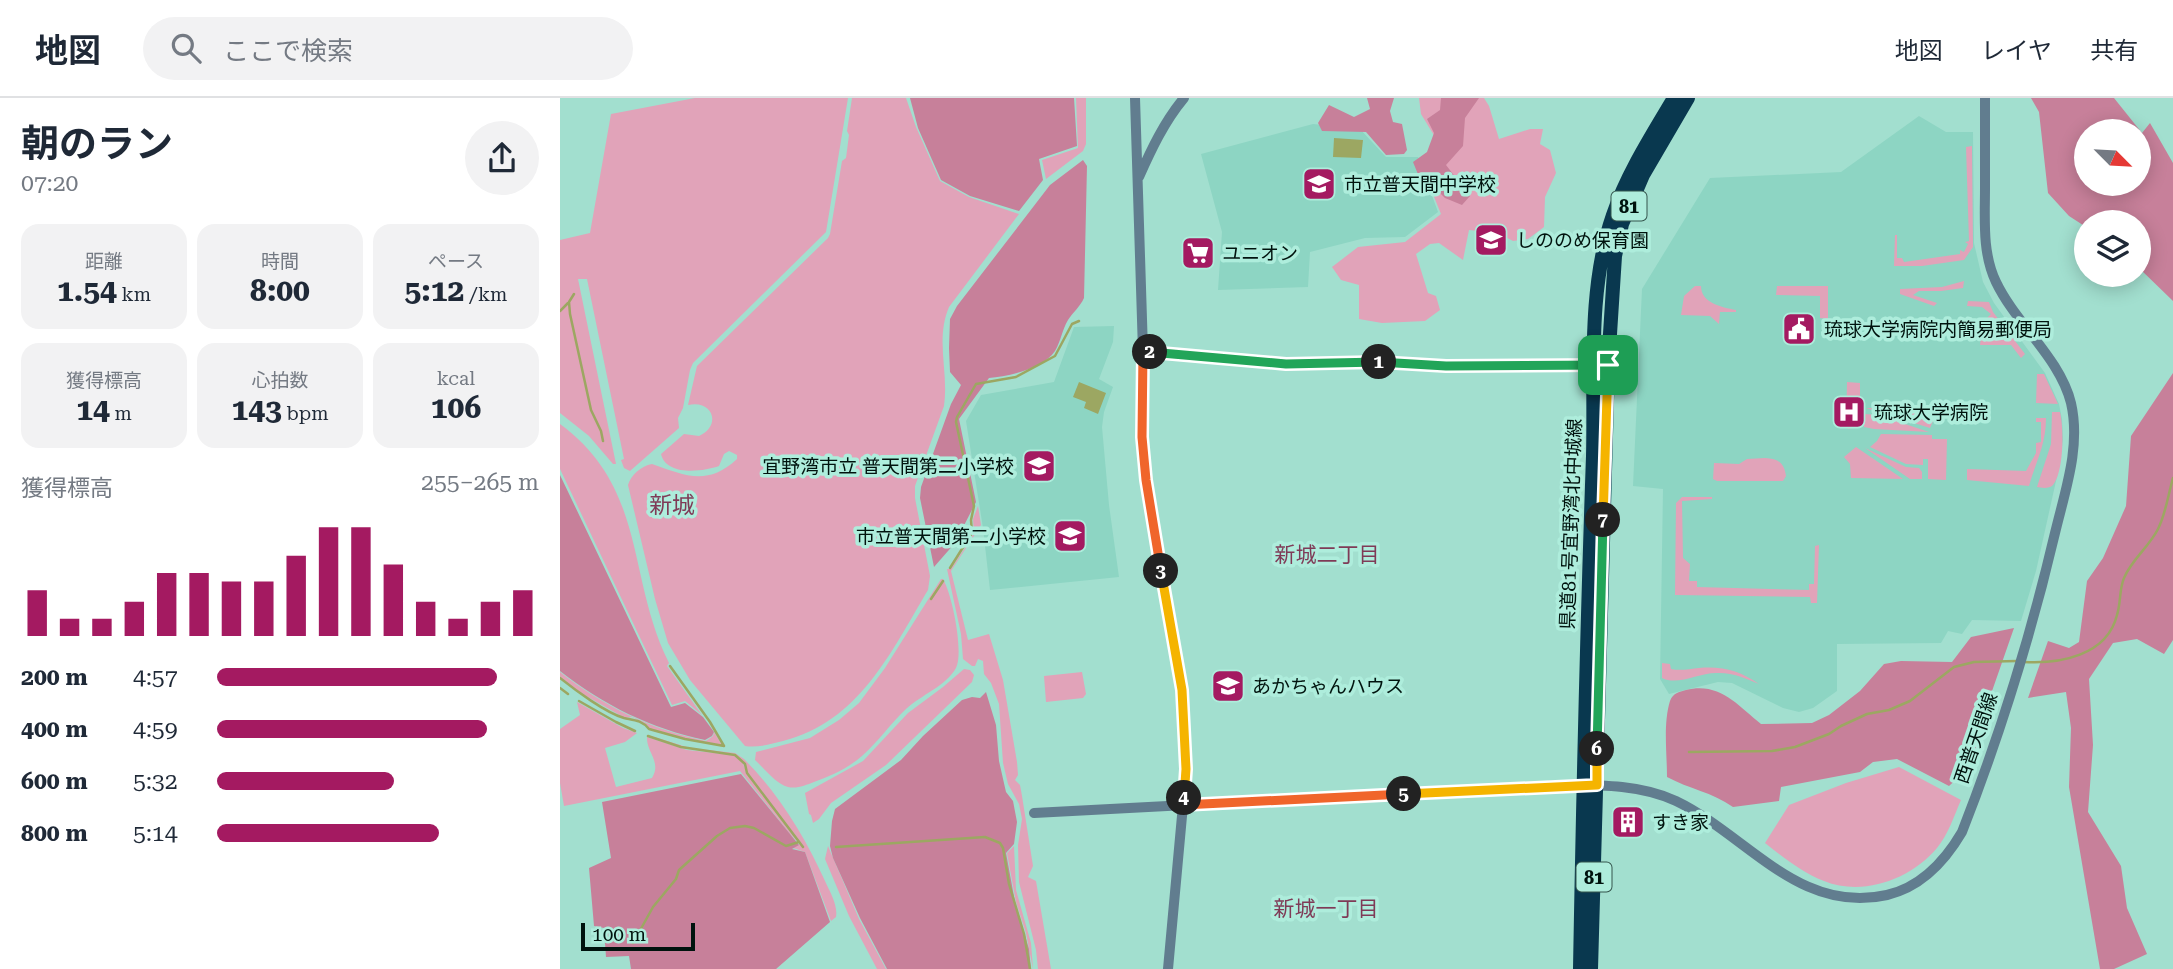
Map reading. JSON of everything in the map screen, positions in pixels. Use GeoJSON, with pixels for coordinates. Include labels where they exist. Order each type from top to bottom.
{"type":"FeatureCollection","features":[{"type":"Feature","properties":{"kind":"main road","name":"県道81号宜野湾北中城線"},"geometry":{"type":"LineString","coordinates":[[1591,969],[1591,785],[1601,365],[1598,293],[1605,243],[1613,215],[1642,152],[1674,98]]}},
{"type":"Feature","properties":{"kind":"main road","name":"県道81号宜野湾北中城線"},"geometry":{"type":"LineString","coordinates":[[1601,365],[1615,256],[1622,224],[1643,174],[1688,98]]}},
{"type":"Feature","properties":{"kind":"main road","name":"県道81号宜野湾北中城線"},"geometry":{"type":"LineString","coordinates":[[1580,969],[1591,785]]}},
{"type":"Feature","properties":{"kind":"street"},"geometry":{"type":"LineString","coordinates":[[1135,98],[1143,351],[1142,437],[1146,480],[1182,690],[1186,769],[1168,969]]}},
{"type":"Feature","properties":{"kind":"street"},"geometry":{"type":"LineString","coordinates":[[1137,182],[1157,139],[1184,98]]}},
{"type":"Feature","properties":{"kind":"street","name":"西普天間線"},"geometry":{"type":"LineString","coordinates":[[1034,813],[1591,785],[1637,789],[1667,797],[1702,817],[1796,881],[1827,895],[1866,898],[1903,889],[1931,872],[1962,832],[2031,632],[2074,448],[2070,401],[2061,378],[2007,302],[1989,264],[1985,228],[1985,98]]}},
{"type":"Feature","properties":{"kind":"street"},"geometry":{"type":"LineString","coordinates":[[1143,351],[1286,364],[1379,362],[1446,366],[1601,365]]}},
{"type":"Feature","properties":{"kind":"shaded area"},"geometry":{"type":"Polygon","coordinates":[[[695,98],[848,98],[826,232],[693,363],[683,408],[678,418],[679,428],[630,471],[624,468],[621,460],[624,459],[587,279],[578,279],[616,464],[613,464],[589,436],[560,413],[560,240],[590,233],[611,114],[695,98]]]}},
{"type":"Feature","properties":{"kind":"shaded area"},"geometry":{"type":"Polygon","coordinates":[[[852,98],[906,98],[940,181],[969,197],[1019,214],[949,307],[945,319],[944,406],[915,486],[930,576],[928,590],[886,660],[853,701],[810,732],[783,741],[745,746],[690,680],[668,643],[628,485],[637,472],[652,464],[685,475],[705,476],[726,468],[737,459],[737,455],[729,451],[724,454],[719,466],[703,470],[685,470],[670,466],[661,454],[684,434],[699,436],[710,426],[712,414],[709,410],[697,404],[688,405],[697,366],[828,238],[842,161],[846,158],[852,98]]]}},
{"type":"Feature","properties":{"kind":"shaded area"},"geometry":{"type":"Polygon","coordinates":[[[910,98],[1074,98],[1077,146],[1039,159],[1043,180],[1019,211],[970,196],[941,180],[918,128],[910,98]]]}},
{"type":"Feature","properties":{"kind":"shaded area"},"geometry":{"type":"Polygon","coordinates":[[[1076,98],[1086,98],[1086,144],[1083,151],[1046,179],[1042,160],[1078,148],[1076,98]]]}},
{"type":"Feature","properties":{"kind":"shaded area"},"geometry":{"type":"Polygon","coordinates":[[[1367,98],[1394,98],[1390,111],[1393,122],[1402,124],[1407,150],[1404,154],[1386,155],[1366,132],[1322,131],[1318,123],[1329,105],[1354,117],[1370,109],[1367,98]]]}},
{"type":"Feature","properties":{"kind":"shaded area"},"geometry":{"type":"Polygon","coordinates":[[[1419,98],[1484,98],[1499,139],[1530,129],[1543,129],[1540,144],[1550,150],[1556,173],[1545,197],[1544,227],[1528,239],[1513,241],[1498,233],[1469,230],[1463,260],[1439,243],[1430,244],[1416,254],[1428,293],[1436,296],[1440,310],[1425,321],[1382,323],[1359,319],[1359,285],[1341,280],[1332,267],[1358,247],[1405,242],[1441,214],[1430,187],[1435,137],[1421,114],[1419,98]]]}},
{"type":"Feature","properties":{"kind":"shaded area"},"geometry":{"type":"Polygon","coordinates":[[[1441,98],[1479,98],[1465,118],[1463,146],[1446,165],[1470,196],[1462,205],[1445,198],[1439,192],[1426,194],[1413,162],[1427,152],[1434,133],[1427,119],[1440,110],[1441,98]]]}},
{"type":"Feature","properties":{"kind":"shaded area"},"geometry":{"type":"Polygon","coordinates":[[[2031,98],[2114,98],[2131,119],[2074,119],[2074,196],[2151,196],[2151,125],[2173,163],[2173,301],[2151,280],[2151,210],[2074,210],[2074,219],[2048,193],[2039,112],[2031,98]]]}},
{"type":"Feature","properties":{"kind":"shaded area","name":"琉球大学病院"},"geometry":{"type":"Polygon","coordinates":[[[1919,116],[1946,132],[1973,132],[1974,243],[1983,282],[1994,303],[2045,373],[2059,404],[2063,439],[2060,463],[2036,571],[2021,621],[1972,620],[1962,634],[1948,631],[1941,643],[1837,644],[1837,691],[1813,708],[1799,712],[1783,708],[1732,683],[1718,682],[1669,694],[1660,679],[1663,489],[1633,486],[1642,289],[1710,178],[1841,172],[1919,116]]]}},
{"type":"Feature","properties":{"kind":"shaded area","name":"市立普天間中学校"},"geometry":{"type":"Polygon","coordinates":[[[1313,124],[1360,129],[1386,157],[1418,157],[1438,212],[1405,237],[1365,238],[1310,252],[1308,287],[1218,290],[1222,232],[1201,154],[1313,124]]]}},
{"type":"Feature","properties":{"kind":"shaded area"},"geometry":{"type":"Polygon","coordinates":[[[1334,138],[1363,140],[1361,158],[1333,157],[1334,138]]]}},
{"type":"Feature","properties":{"kind":"shaded area"},"geometry":{"type":"Polygon","coordinates":[[[1972,146],[1973,247],[1964,260],[1922,266],[1894,266],[1895,235],[1897,258],[1902,258],[1904,262],[1960,254],[1960,250],[1964,252],[1968,244],[1965,242],[1969,241],[1966,147],[1972,146]]]}},
{"type":"Feature","properties":{"kind":"shaded area"},"geometry":{"type":"Polygon","coordinates":[[[1083,160],[1087,166],[1084,298],[1068,320],[1050,357],[1034,367],[989,378],[959,419],[976,502],[955,543],[934,567],[920,498],[921,487],[951,404],[961,385],[950,372],[950,319],[957,306],[1050,185],[1083,160]]]}},
{"type":"Feature","properties":{"kind":"shaded area"},"geometry":{"type":"Polygon","coordinates":[[[1964,281],[1963,288],[1919,291],[1913,295],[1937,303],[1934,306],[1900,294],[1900,289],[1942,287],[1964,281]]]}},
{"type":"Feature","properties":{"kind":"shaded area"},"geometry":{"type":"Polygon","coordinates":[[[1695,286],[1701,286],[1708,300],[1736,312],[1720,312],[1719,324],[1710,316],[1681,315],[1684,296],[1695,286]]]}},
{"type":"Feature","properties":{"kind":"shaded area"},"geometry":{"type":"Polygon","coordinates":[[[1777,286],[1828,286],[1828,319],[1820,318],[1820,296],[1776,295],[1777,286]]]}},
{"type":"Feature","properties":{"kind":"shaded area"},"geometry":{"type":"Polygon","coordinates":[[[1968,301],[1989,302],[1993,312],[2025,354],[2021,358],[2011,345],[1980,345],[1981,337],[1974,331],[1991,314],[1982,307],[1967,306],[1968,301]]]}},
{"type":"Feature","properties":{"kind":"shaded area","name":"宜野湾市立 普天間第二小学校"},"geometry":{"type":"Polygon","coordinates":[[[1114,326],[1113,342],[1099,379],[1113,387],[1102,427],[1119,577],[990,590],[966,421],[981,395],[1054,382],[1074,327],[1114,326]]]}},
{"type":"Feature","properties":{"kind":"shaded area"},"geometry":{"type":"Polygon","coordinates":[[[2173,373],[2173,640],[2164,654],[2137,639],[2113,643],[2089,679],[2093,745],[2088,812],[2121,866],[2127,908],[2147,954],[2114,969],[2100,969],[2069,787],[2071,728],[2066,692],[2028,698],[2048,641],[2069,648],[2079,642],[2087,581],[2103,558],[2126,506],[2131,436],[2173,373]]]}},
{"type":"Feature","properties":{"kind":"shaded area"},"geometry":{"type":"Polygon","coordinates":[[[2037,374],[2044,374],[2058,404],[2036,403],[2037,374]]]}},
{"type":"Feature","properties":{"kind":"shaded area"},"geometry":{"type":"Polygon","coordinates":[[[1079,382],[1106,393],[1098,414],[1084,408],[1086,402],[1073,397],[1079,382]]]}},
{"type":"Feature","properties":{"kind":"shaded area"},"geometry":{"type":"Polygon","coordinates":[[[1847,382],[1860,383],[1860,426],[1848,429],[1846,425],[1847,382]]]}},
{"type":"Feature","properties":{"kind":"shaded area"},"geometry":{"type":"Polygon","coordinates":[[[1866,408],[1940,409],[1940,418],[1933,421],[1930,428],[1866,408]]]}},
{"type":"Feature","properties":{"kind":"shaded area"},"geometry":{"type":"Polygon","coordinates":[[[2052,412],[2060,412],[2061,419],[2062,449],[2059,470],[2053,485],[2037,487],[2051,444],[2052,412]]]}},
{"type":"Feature","properties":{"kind":"shaded area"},"geometry":{"type":"Polygon","coordinates":[[[1864,414],[1878,415],[1929,432],[1864,427],[1864,414]]]}},
{"type":"Feature","properties":{"kind":"shaded area"},"geometry":{"type":"Polygon","coordinates":[[[2036,418],[2046,418],[2046,428],[2029,486],[1967,480],[1967,469],[2026,471],[2036,453],[2036,443],[2041,442],[2041,422],[2036,422],[2036,418]]]}},
{"type":"Feature","properties":{"kind":"shaded area"},"geometry":{"type":"Polygon","coordinates":[[[560,424],[588,449],[608,477],[622,506],[646,599],[669,663],[667,666],[702,715],[685,701],[672,705],[560,469],[560,424]]]}},
{"type":"Feature","properties":{"kind":"shaded area"},"geometry":{"type":"Polygon","coordinates":[[[1881,434],[1932,435],[1932,439],[1947,439],[1946,480],[1928,479],[1928,459],[1923,459],[1923,465],[1906,464],[1870,447],[1881,434]]]}},
{"type":"Feature","properties":{"kind":"shaded area"},"geometry":{"type":"Polygon","coordinates":[[[1856,447],[1903,479],[1851,478],[1850,464],[1844,457],[1856,447]]]}},
{"type":"Feature","properties":{"kind":"shaded area"},"geometry":{"type":"Polygon","coordinates":[[[1865,448],[1906,467],[1919,468],[1922,479],[1910,479],[1865,448]]]}},
{"type":"Feature","properties":{"kind":"shaded area"},"geometry":{"type":"Polygon","coordinates":[[[1747,459],[1777,460],[1782,464],[1786,476],[1783,481],[1713,479],[1714,463],[1739,464],[1747,459]]]}},
{"type":"Feature","properties":{"kind":"shaded area"},"geometry":{"type":"Polygon","coordinates":[[[560,475],[671,707],[685,703],[703,717],[714,732],[705,740],[666,729],[629,714],[593,695],[560,671],[560,475]]]}},
{"type":"Feature","properties":{"kind":"shaded area"},"geometry":{"type":"Polygon","coordinates":[[[1682,497],[1712,497],[1682,501],[1683,558],[1690,564],[1689,581],[1697,581],[1697,587],[1809,590],[1809,584],[1814,584],[1815,546],[1819,545],[1817,603],[1811,603],[1810,597],[1675,595],[1676,503],[1682,497]]]}},
{"type":"Feature","properties":{"kind":"shaded area"},"geometry":{"type":"Polygon","coordinates":[[[978,506],[981,525],[951,571],[968,640],[989,634],[1003,680],[1017,762],[1018,775],[1015,780],[1020,785],[1033,866],[1028,877],[1036,881],[1051,969],[1038,969],[1019,882],[1018,845],[1022,819],[1003,763],[999,704],[991,683],[984,674],[983,661],[978,659],[975,666],[972,666],[963,659],[961,634],[947,569],[951,569],[972,537],[973,519],[978,506]]]}},
{"type":"Feature","properties":{"kind":"shaded area"},"geometry":{"type":"Polygon","coordinates":[[[941,579],[950,597],[958,637],[958,660],[952,674],[906,709],[868,751],[845,768],[798,787],[788,787],[774,779],[755,760],[756,752],[810,738],[839,720],[859,703],[885,668],[941,579]]]}},
{"type":"Feature","properties":{"kind":"shaded area"},"geometry":{"type":"Polygon","coordinates":[[[2014,628],[1978,732],[1978,747],[1971,766],[1949,786],[1897,759],[1873,762],[1860,772],[1781,787],[1779,801],[1733,807],[1667,777],[1667,719],[1670,701],[1679,692],[1698,688],[1718,692],[1761,724],[1812,723],[1829,715],[1860,691],[1884,664],[1901,661],[1952,662],[1971,637],[2014,628]]]}},
{"type":"Feature","properties":{"kind":"shaded area"},"geometry":{"type":"Polygon","coordinates":[[[1662,663],[1670,664],[1674,670],[1724,669],[1759,684],[1722,673],[1668,680],[1662,678],[1662,663]]]}},
{"type":"Feature","properties":{"kind":"shaded area"},"geometry":{"type":"Polygon","coordinates":[[[964,669],[970,670],[974,675],[972,682],[886,765],[831,803],[813,823],[805,793],[863,761],[908,713],[964,669]]]}},
{"type":"Feature","properties":{"kind":"shaded area"},"geometry":{"type":"Polygon","coordinates":[[[560,672],[593,696],[629,715],[666,730],[706,741],[714,732],[722,745],[667,735],[632,717],[625,718],[579,692],[560,677],[560,672]]]}},
{"type":"Feature","properties":{"kind":"shaded area"},"geometry":{"type":"Polygon","coordinates":[[[1082,672],[1086,694],[1083,698],[1046,702],[1044,676],[1082,672]]]}},
{"type":"Feature","properties":{"kind":"shaded area"},"geometry":{"type":"Polygon","coordinates":[[[986,692],[996,725],[999,761],[1006,792],[1013,801],[1017,822],[1014,844],[1006,853],[1015,902],[1029,949],[1031,969],[887,969],[833,858],[830,846],[835,809],[901,760],[962,700],[980,698],[986,692]]]}},
{"type":"Feature","properties":{"kind":"shaded area"},"geometry":{"type":"Polygon","coordinates":[[[577,702],[637,733],[625,742],[605,748],[616,787],[652,778],[655,762],[647,737],[687,750],[733,755],[742,762],[746,773],[798,842],[740,771],[564,806],[560,783],[560,729],[580,715],[577,702]]]}},
{"type":"Feature","properties":{"kind":"shaded area"},"geometry":{"type":"Polygon","coordinates":[[[651,736],[690,748],[735,753],[744,759],[780,801],[800,832],[831,894],[836,917],[831,921],[805,852],[793,848],[800,844],[804,847],[736,755],[682,747],[651,736]]]}},
{"type":"Feature","properties":{"kind":"shaded area"},"geometry":{"type":"Polygon","coordinates":[[[1899,767],[1961,800],[1951,825],[1937,848],[1926,859],[1900,876],[1870,886],[1839,885],[1808,873],[1765,843],[1789,805],[1846,783],[1899,767]]]}},
{"type":"Feature","properties":{"kind":"shaded area"},"geometry":{"type":"Polygon","coordinates":[[[741,774],[799,845],[792,849],[805,852],[830,922],[776,969],[631,969],[629,956],[606,957],[604,928],[594,926],[589,868],[611,858],[602,802],[741,774]]]}},
{"type":"Feature","properties":{"kind":"shaded area"},"geometry":{"type":"Polygon","coordinates":[[[828,846],[859,919],[886,969],[877,969],[849,916],[825,859],[828,846]]]}},
{"type":"Feature","properties":{"kind":"shaded area"},"geometry":{"type":"Polygon","coordinates":[[[1014,846],[1016,890],[1031,943],[1033,969],[1007,853],[1014,846]]]}},
{"type":"Feature","properties":{"kind":"waterway"},"geometry":{"type":"LineString","coordinates":[[574,294],[569,302],[570,314],[591,410],[603,441]]}},
{"type":"Feature","properties":{"kind":"waterway"},"geometry":{"type":"LineString","coordinates":[[560,311],[568,303]]}},
{"type":"Feature","properties":{"kind":"waterway"},"geometry":{"type":"LineString","coordinates":[[950,568],[972,533],[974,506],[957,417],[976,384],[1016,377],[1055,356],[1072,324],[1079,321]]}},
{"type":"Feature","properties":{"kind":"waterway"},"geometry":{"type":"LineString","coordinates":[[2024,662],[2052,661],[2080,655],[2103,640],[2112,629],[2124,578],[2161,523],[2173,478]]}},
{"type":"Feature","properties":{"kind":"waterway"},"geometry":{"type":"LineString","coordinates":[[931,599],[943,581]]}},
{"type":"Feature","properties":{"kind":"waterway"},"geometry":{"type":"LineString","coordinates":[[1689,752],[1772,751],[1795,747],[1829,734],[1867,714],[1889,710],[1910,701],[1954,667],[1974,662],[2017,661]]}},
{"type":"Feature","properties":{"kind":"waterway"},"geometry":{"type":"LineString","coordinates":[[670,666],[724,746]]}},
{"type":"Feature","properties":{"kind":"waterway"},"geometry":{"type":"LineString","coordinates":[[560,678],[609,711],[640,722],[649,729],[724,746]]}},
{"type":"Feature","properties":{"kind":"waterway"},"geometry":{"type":"LineString","coordinates":[[560,688],[568,694]]}},
{"type":"Feature","properties":{"kind":"waterway"},"geometry":{"type":"LineString","coordinates":[[579,701],[635,731]]}},
{"type":"Feature","properties":{"kind":"waterway"},"geometry":{"type":"LineString","coordinates":[[648,736],[681,747],[735,755],[745,764],[747,773],[803,847]]}},
{"type":"Feature","properties":{"kind":"waterway"},"geometry":{"type":"LineString","coordinates":[[633,943],[653,907],[676,879],[679,870],[730,828],[754,828],[786,846],[799,842]]}},
{"type":"Feature","properties":{"kind":"waterway"},"geometry":{"type":"LineString","coordinates":[[836,847],[985,837],[1000,843],[1024,934],[1030,969]]}},
{"type":"Feature","properties":{"kind":"place","name":"市立普天間中学校"},"geometry":{"type":"Point","coordinates":[1319,184]}},
{"type":"Feature","properties":{"kind":"place","name":"しののめ保育園"},"geometry":{"type":"Point","coordinates":[1491,240]}},
{"type":"Feature","properties":{"kind":"place","name":"ユニオン"},"geometry":{"type":"Point","coordinates":[1198,253]}},
{"type":"Feature","properties":{"kind":"place","name":"琉球大学病院内簡易郵便局"},"geometry":{"type":"Point","coordinates":[1799,329]}},
{"type":"Feature","properties":{"kind":"place","name":"琉球大学病院"},"geometry":{"type":"Point","coordinates":[1849,412]}},
{"type":"Feature","properties":{"kind":"place","name":"宜野湾市立 普天間第二小学校"},"geometry":{"type":"Point","coordinates":[1039,466]}},
{"type":"Feature","properties":{"kind":"place","name":"市立普天間第二小学校"},"geometry":{"type":"Point","coordinates":[1070,536]}},
{"type":"Feature","properties":{"kind":"place","name":"あかちゃんハウス"},"geometry":{"type":"Point","coordinates":[1228,686]}},
{"type":"Feature","properties":{"kind":"place","name":"すき家"},"geometry":{"type":"Point","coordinates":[1628,822]}},
{"type":"Feature","properties":{"kind":"district","name":"新城"},"geometry":{"type":"Point","coordinates":[672,505]}},
{"type":"Feature","properties":{"kind":"district","name":"新城二丁目"},"geometry":{"type":"Point","coordinates":[1327,555]}},
{"type":"Feature","properties":{"kind":"district","name":"新城一丁目"},"geometry":{"type":"Point","coordinates":[1326,909]}},
{"type":"Feature","properties":{"kind":"route"},"geometry":{"type":"LineString","coordinates":[[1143,351],[1286,364],[1379,362],[1446,366],[1608,365],[1597,785],[1183,805],[1186,769],[1182,690],[1146,480],[1142,437],[1143,351]]}}]}
